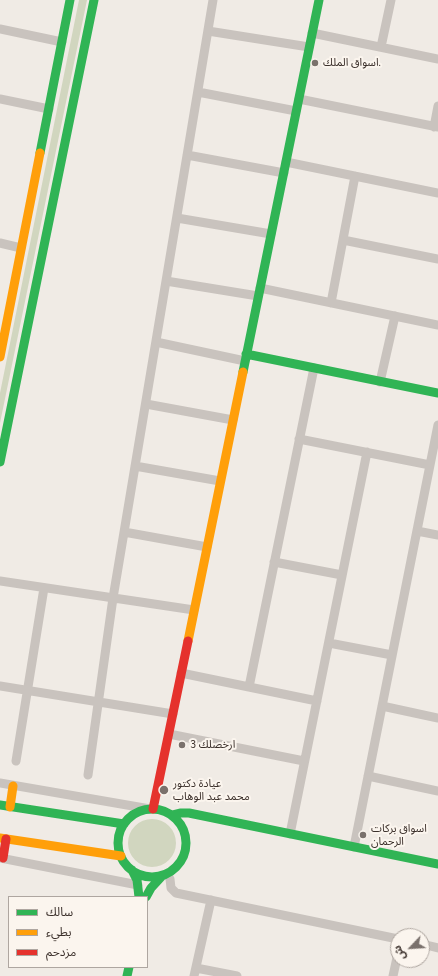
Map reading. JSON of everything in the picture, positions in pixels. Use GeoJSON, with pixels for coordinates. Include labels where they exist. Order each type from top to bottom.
{"type":"FeatureCollection","features":[{"type":"Feature","properties":{"kind":"main road"},"geometry":{"type":"LineString","coordinates":[[0,357],[4,316],[21,248],[70,0]]}},
{"type":"Feature","properties":{"kind":"main road"},"geometry":{"type":"LineString","coordinates":[[0,462],[94,0]]}},
{"type":"Feature","properties":{"kind":"main road"},"geometry":{"type":"LineString","coordinates":[[151,809],[169,734],[319,0]]}},
{"type":"Feature","properties":{"kind":"main road"},"geometry":{"type":"LineString","coordinates":[[246,357],[314,368],[438,394]]}},
{"type":"Feature","properties":{"kind":"main road"},"geometry":{"type":"LineString","coordinates":[[10,807],[13,786]]}},
{"type":"Feature","properties":{"kind":"main road"},"geometry":{"type":"LineString","coordinates":[[0,805],[124,824]]}},
{"type":"Feature","properties":{"kind":"main road"},"geometry":{"type":"LineString","coordinates":[[151,809],[160,809],[172,815],[182,825],[186,839],[186,846],[182,859],[173,870],[165,874],[150,877],[137,873],[127,866],[121,856],[118,845],[119,834],[124,824],[131,816],[140,811],[151,809]]}},
{"type":"Feature","properties":{"kind":"main road"},"geometry":{"type":"LineString","coordinates":[[172,815],[189,813],[438,864]]}},
{"type":"Feature","properties":{"kind":"main road"},"geometry":{"type":"LineString","coordinates":[[1,858],[3,838],[121,856]]}},
{"type":"Feature","properties":{"kind":"main road"},"geometry":{"type":"LineString","coordinates":[[132,870],[138,885],[139,896]]}},
{"type":"Feature","properties":{"kind":"main road"},"geometry":{"type":"LineString","coordinates":[[147,896],[151,888],[165,874]]}},
{"type":"Feature","properties":{"kind":"street"},"geometry":{"type":"LineString","coordinates":[[88,775],[113,598],[213,0]]}},
{"type":"Feature","properties":{"kind":"street"},"geometry":{"type":"LineString","coordinates":[[381,47],[391,0]]}},
{"type":"Feature","properties":{"kind":"street"},"geometry":{"type":"LineString","coordinates":[[0,29],[62,42]]}},
{"type":"Feature","properties":{"kind":"street"},"geometry":{"type":"LineString","coordinates":[[208,31],[309,47]]}},
{"type":"Feature","properties":{"kind":"street"},"geometry":{"type":"LineString","coordinates":[[312,33],[438,59]]}},
{"type":"Feature","properties":{"kind":"street"},"geometry":{"type":"LineString","coordinates":[[198,92],[296,111]]}},
{"type":"Feature","properties":{"kind":"street"},"geometry":{"type":"LineString","coordinates":[[0,99],[49,109]]}},
{"type":"Feature","properties":{"kind":"street"},"geometry":{"type":"LineString","coordinates":[[299,99],[436,127],[438,106]]}},
{"type":"Feature","properties":{"kind":"street"},"geometry":{"type":"LineString","coordinates":[[187,155],[284,173]]}},
{"type":"Feature","properties":{"kind":"street"},"geometry":{"type":"LineString","coordinates":[[286,162],[438,193]]}},
{"type":"Feature","properties":{"kind":"street"},"geometry":{"type":"LineString","coordinates":[[331,303],[355,176]]}},
{"type":"Feature","properties":{"kind":"street"},"geometry":{"type":"LineString","coordinates":[[177,218],[271,234]]}},
{"type":"Feature","properties":{"kind":"street"},"geometry":{"type":"LineString","coordinates":[[343,240],[438,259]]}},
{"type":"Feature","properties":{"kind":"street"},"geometry":{"type":"LineString","coordinates":[[0,243],[21,248]]}},
{"type":"Feature","properties":{"kind":"street"},"geometry":{"type":"LineString","coordinates":[[166,281],[259,292],[331,303],[438,325]]}},
{"type":"Feature","properties":{"kind":"street"},"geometry":{"type":"LineString","coordinates":[[380,382],[395,316]]}},
{"type":"Feature","properties":{"kind":"street"},"geometry":{"type":"LineString","coordinates":[[156,342],[246,357]]}},
{"type":"Feature","properties":{"kind":"street"},"geometry":{"type":"LineString","coordinates":[[249,687],[314,368]]}},
{"type":"Feature","properties":{"kind":"street"},"geometry":{"type":"LineString","coordinates":[[146,404],[233,420]]}},
{"type":"Feature","properties":{"kind":"street"},"geometry":{"type":"LineString","coordinates":[[354,847],[438,425]]}},
{"type":"Feature","properties":{"kind":"street"},"geometry":{"type":"LineString","coordinates":[[299,439],[430,465]]}},
{"type":"Feature","properties":{"kind":"street"},"geometry":{"type":"LineString","coordinates":[[290,834],[367,452]]}},
{"type":"Feature","properties":{"kind":"street"},"geometry":{"type":"LineString","coordinates":[[135,466],[220,481]]}},
{"type":"Feature","properties":{"kind":"street"},"geometry":{"type":"LineString","coordinates":[[417,531],[438,535]]}},
{"type":"Feature","properties":{"kind":"street"},"geometry":{"type":"LineString","coordinates":[[124,532],[207,547]]}},
{"type":"Feature","properties":{"kind":"street"},"geometry":{"type":"LineString","coordinates":[[274,562],[342,575]]}},
{"type":"Feature","properties":{"kind":"street"},"geometry":{"type":"LineString","coordinates":[[0,581],[194,610]]}},
{"type":"Feature","properties":{"kind":"street"},"geometry":{"type":"LineString","coordinates":[[16,761],[44,588]]}},
{"type":"Feature","properties":{"kind":"street"},"geometry":{"type":"LineString","coordinates":[[328,643],[392,655]]}},
{"type":"Feature","properties":{"kind":"street"},"geometry":{"type":"LineString","coordinates":[[181,673],[316,701]]}},
{"type":"Feature","properties":{"kind":"street"},"geometry":{"type":"LineString","coordinates":[[0,686],[173,714]]}},
{"type":"Feature","properties":{"kind":"street"},"geometry":{"type":"LineString","coordinates":[[382,706],[438,718]]}},
{"type":"Feature","properties":{"kind":"street"},"geometry":{"type":"LineString","coordinates":[[169,734],[304,761]]}},
{"type":"Feature","properties":{"kind":"street"},"geometry":{"type":"LineString","coordinates":[[368,776],[438,791]]}},
{"type":"Feature","properties":{"kind":"street"},"geometry":{"type":"LineString","coordinates":[[0,783],[151,809]]}},
{"type":"Feature","properties":{"kind":"street"},"geometry":{"type":"LineString","coordinates":[[1,858],[138,885]]}},
{"type":"Feature","properties":{"kind":"street"},"geometry":{"type":"LineString","coordinates":[[165,874],[170,878],[174,892],[390,937]]}},
{"type":"Feature","properties":{"kind":"street"},"geometry":{"type":"LineString","coordinates":[[211,900],[195,972],[237,976]]}},
{"type":"Feature","properties":{"kind":"green space"},"geometry":{"type":"Polygon","coordinates":[[[79,0],[87,0],[0,423],[0,393],[79,0]]]}},
{"type":"Feature","properties":{"kind":"green space"},"geometry":{"type":"Polygon","coordinates":[[[147,819],[157,819],[169,826],[176,838],[176,848],[169,860],[157,867],[147,867],[139,863],[132,856],[128,848],[128,838],[132,830],[139,823],[147,819]]]}},
{"type":"Feature","properties":{"kind":"traffic: fast"},"geometry":{"type":"LineString","coordinates":[[40,153],[70,0]]}},
{"type":"Feature","properties":{"kind":"traffic: fast"},"geometry":{"type":"LineString","coordinates":[[0,462],[94,0]]}},
{"type":"Feature","properties":{"kind":"traffic: fast"},"geometry":{"type":"LineString","coordinates":[[243,372],[319,0]]}},
{"type":"Feature","properties":{"kind":"traffic: fast"},"geometry":{"type":"LineString","coordinates":[[246,354],[438,393]]}},
{"type":"Feature","properties":{"kind":"traffic: fast"},"geometry":{"type":"LineString","coordinates":[[0,805],[124,824]]}},
{"type":"Feature","properties":{"kind":"traffic: fast"},"geometry":{"type":"LineString","coordinates":[[152,809],[165,812],[176,819],[183,830],[186,843],[183,856],[176,867],[165,874],[152,877],[139,874],[128,867],[121,856],[118,843],[121,830],[128,819],[139,812],[152,809]]}},
{"type":"Feature","properties":{"kind":"traffic: fast"},"geometry":{"type":"LineString","coordinates":[[172,815],[189,813],[438,864]]}},
{"type":"Feature","properties":{"kind":"traffic: fast"},"geometry":{"type":"LineString","coordinates":[[132,870],[137,880],[139,896]]}},
{"type":"Feature","properties":{"kind":"traffic: fast"},"geometry":{"type":"LineString","coordinates":[[147,896],[151,888],[163,875]]}},
{"type":"Feature","properties":{"kind":"traffic: fast"},"geometry":{"type":"LineString","coordinates":[[127,976],[129,968]]}},
{"type":"Feature","properties":{"kind":"traffic: slow"},"geometry":{"type":"LineString","coordinates":[[0,357],[40,153]]}},
{"type":"Feature","properties":{"kind":"traffic: slow"},"geometry":{"type":"LineString","coordinates":[[188,641],[243,372]]}},
{"type":"Feature","properties":{"kind":"traffic: slow"},"geometry":{"type":"LineString","coordinates":[[10,807],[13,786]]}},
{"type":"Feature","properties":{"kind":"traffic: slow"},"geometry":{"type":"LineString","coordinates":[[0,838],[121,856]]}},
{"type":"Feature","properties":{"kind":"traffic: jam"},"geometry":{"type":"LineString","coordinates":[[153,809],[188,641]]}},
{"type":"Feature","properties":{"kind":"traffic: jam"},"geometry":{"type":"LineString","coordinates":[[3,858],[6,839]]}},
{"type":"Feature","properties":{"kind":"place","name":"اسواق الملك."},"geometry":{"type":"Point","coordinates":[315,63]}},
{"type":"Feature","properties":{"kind":"place","name":"ارخصلك 3"},"geometry":{"type":"Point","coordinates":[182,745]}},
{"type":"Feature","properties":{"kind":"place","name":"عيادة دكتور محمد عبد الوهاب"},"geometry":{"type":"Point","coordinates":[164,790]}},
{"type":"Feature","properties":{"kind":"place","name":"اسواق بركات الرحمان"},"geometry":{"type":"Point","coordinates":[363,835]}}]}
